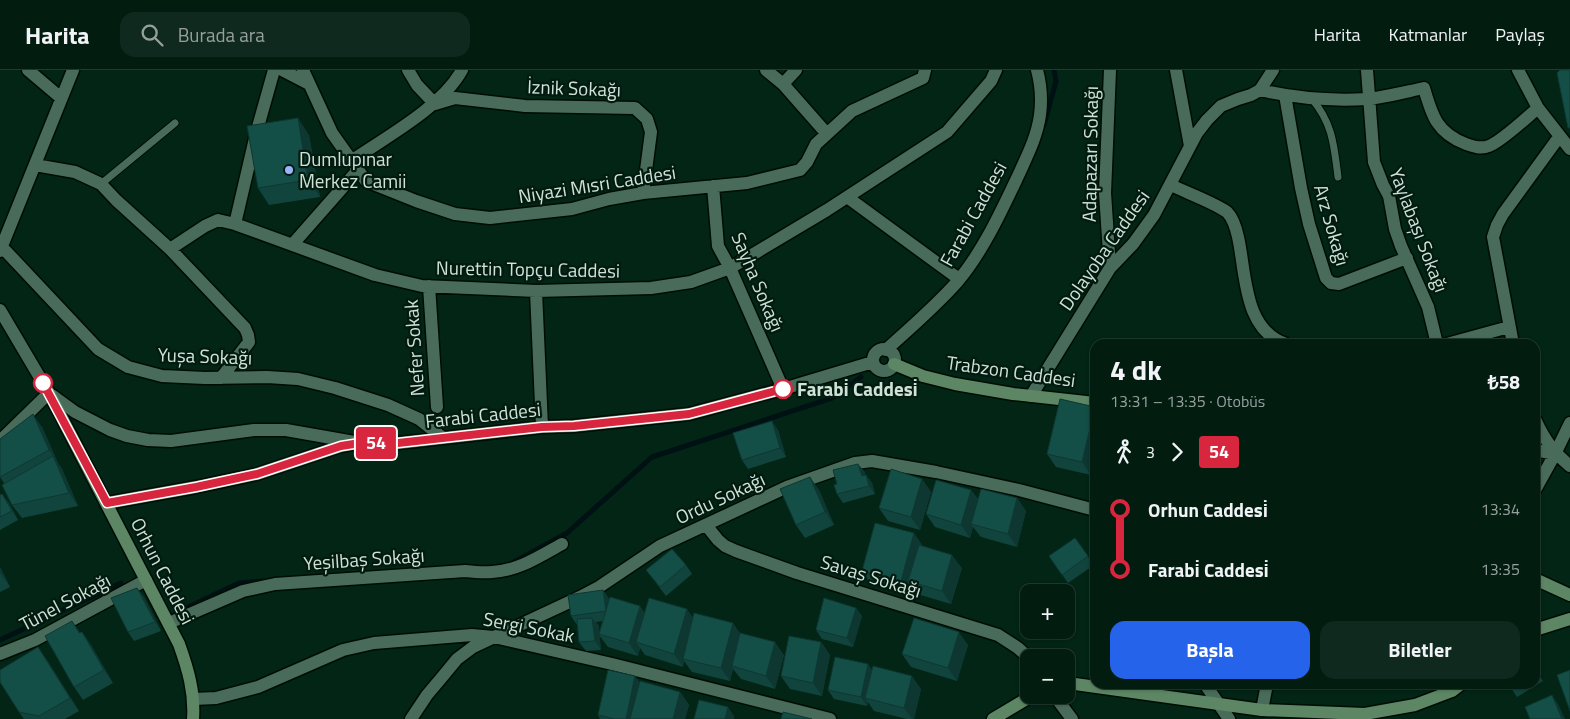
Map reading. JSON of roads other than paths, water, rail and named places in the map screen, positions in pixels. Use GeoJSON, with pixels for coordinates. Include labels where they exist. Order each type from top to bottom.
{"type":"FeatureCollection","features":[{"type":"Feature","properties":{"kind":"street"},"geometry":{"type":"LineString","coordinates":[[28,70],[60,98]]}},
{"type":"Feature","properties":{"kind":"street"},"geometry":{"type":"LineString","coordinates":[[1,249],[72,70]]}},
{"type":"Feature","properties":{"kind":"street"},"geometry":{"type":"LineString","coordinates":[[235,224],[256,134],[274,70]]}},
{"type":"Feature","properties":{"kind":"street"},"geometry":{"type":"LineString","coordinates":[[282,70],[309,84]]}},
{"type":"Feature","properties":{"kind":"street","name":"Niyazi Mısri Caddesi"},"geometry":{"type":"LineString","coordinates":[[303,70],[332,133],[366,182],[455,214],[490,218],[572,209],[609,199],[643,193],[746,183],[800,170],[807,162],[816,144],[852,111],[923,78],[925,70]]}},
{"type":"Feature","properties":{"kind":"street"},"geometry":{"type":"LineString","coordinates":[[408,70],[435,104]]}},
{"type":"Feature","properties":{"kind":"street"},"geometry":{"type":"LineString","coordinates":[[292,244],[354,166],[435,104],[462,70]]}},
{"type":"Feature","properties":{"kind":"street"},"geometry":{"type":"LineString","coordinates":[[766,70],[783,84],[826,134]]}},
{"type":"Feature","properties":{"kind":"street"},"geometry":{"type":"LineString","coordinates":[[783,84],[796,70]]}},
{"type":"Feature","properties":{"kind":"street","name":"Nurettin Topçu Caddesi"},"geometry":{"type":"LineString","coordinates":[[170,250],[204,226],[218,220],[235,224],[375,275],[429,286],[536,291],[651,288],[691,282],[730,268],[847,197],[947,132],[986,87],[996,70]]}},
{"type":"Feature","properties":{"kind":"street","name":"Farabi Caddesi"},"geometry":{"type":"LineString","coordinates":[[886,350],[959,280],[998,218],[1033,141],[1040,116],[1042,98],[1037,70]]}},
{"type":"Feature","properties":{"kind":"street","name":"Adapazarı Sokağı"},"geometry":{"type":"LineString","coordinates":[[1110,70],[1105,193],[1110,268]]}},
{"type":"Feature","properties":{"kind":"street"},"geometry":{"type":"LineString","coordinates":[[1176,70],[1190,146]]}},
{"type":"Feature","properties":{"kind":"street"},"geometry":{"type":"LineString","coordinates":[[1273,70],[1260,90],[1285,95],[1345,100],[1369,98],[1424,88],[1431,112],[1436,123],[1444,132],[1453,139],[1481,148],[1491,145],[1538,108]]}},
{"type":"Feature","properties":{"kind":"street","name":"Yaylabaşı Sokağı"},"geometry":{"type":"LineString","coordinates":[[1367,70],[1374,162],[1382,185],[1389,196],[1395,229],[1428,307],[1436,339]]}},
{"type":"Feature","properties":{"kind":"street"},"geometry":{"type":"LineString","coordinates":[[1518,70],[1538,108],[1570,149]]}},
{"type":"Feature","properties":{"kind":"street","name":"Dolayoba Caddesi"},"geometry":{"type":"LineString","coordinates":[[1031,396],[1110,268],[1142,233],[1154,216],[1202,126],[1222,106],[1260,90]]}},
{"type":"Feature","properties":{"kind":"street","name":"Arz Sokağı"},"geometry":{"type":"LineString","coordinates":[[1285,95],[1309,224],[1326,278],[1331,283],[1339,284],[1407,258]]}},
{"type":"Feature","properties":{"kind":"street","name":"İznik Sokağı"},"geometry":{"type":"LineString","coordinates":[[435,104],[455,98],[525,106],[635,108],[647,119],[651,132],[643,193]]}},
{"type":"Feature","properties":{"kind":"street"},"geometry":{"type":"LineString","coordinates":[[1512,339],[1493,237],[1503,214],[1559,137]]}},
{"type":"Feature","properties":{"kind":"street"},"geometry":{"type":"LineString","coordinates":[[34,165],[75,172],[101,184],[170,250],[244,328],[249,342],[221,378]]}},
{"type":"Feature","properties":{"kind":"street"},"geometry":{"type":"LineString","coordinates":[[1171,185],[1226,212],[1233,220],[1248,294],[1254,313],[1270,334],[1278,339]]}},
{"type":"Feature","properties":{"kind":"street","name":"Sayha Sokağı"},"geometry":{"type":"LineString","coordinates":[[713,186],[718,246],[730,268],[783,389]]}},
{"type":"Feature","properties":{"kind":"street"},"geometry":{"type":"LineString","coordinates":[[847,197],[959,280]]}},
{"type":"Feature","properties":{"kind":"street","name":"Yuşa Sokağı"},"geometry":{"type":"LineString","coordinates":[[1,249],[98,349],[128,368],[162,376],[221,378],[267,376],[298,379],[335,388],[388,406],[419,419],[442,438]]}},
{"type":"Feature","properties":{"kind":"street","name":"Nefer Sokak"},"geometry":{"type":"LineString","coordinates":[[429,286],[437,407]]}},
{"type":"Feature","properties":{"kind":"street"},"geometry":{"type":"LineString","coordinates":[[536,291],[542,427]]}},
{"type":"Feature","properties":{"kind":"street","name":"Farabi Caddesi"},"geometry":{"type":"LineString","coordinates":[[0,310],[49,393],[75,412],[110,430],[148,440],[171,441],[254,430],[286,430],[360,443],[398,443],[542,427],[574,426],[689,414],[783,389],[873,362]]}},
{"type":"Feature","properties":{"kind":"street"},"geometry":{"type":"LineString","coordinates":[[1466,339],[1509,327]]}},
{"type":"Feature","properties":{"kind":"street"},"geometry":{"type":"LineString","coordinates":[[886,350],[892,354],[894,364],[889,369],[882,371],[876,368],[873,362],[876,352],[886,350]]}},
{"type":"Feature","properties":{"kind":"street","name":"Trabzon Caddesi"},"geometry":{"type":"LineString","coordinates":[[894,364],[923,376],[955,384],[1013,394],[1090,402]]}},
{"type":"Feature","properties":{"kind":"street"},"geometry":{"type":"LineString","coordinates":[[0,441],[49,393]]}},
{"type":"Feature","properties":{"kind":"street","name":"Orhun Caddesi"},"geometry":{"type":"LineString","coordinates":[[49,393],[169,623],[187,666],[193,699],[194,719]]}},
{"type":"Feature","properties":{"kind":"street"},"geometry":{"type":"LineString","coordinates":[[1540,481],[1570,423]]}},
{"type":"Feature","properties":{"kind":"street"},"geometry":{"type":"LineString","coordinates":[[1540,428],[1555,454],[1570,466]]}},
{"type":"Feature","properties":{"kind":"street"},"geometry":{"type":"LineString","coordinates":[[107,503],[257,474],[341,446],[360,443]]}},
{"type":"Feature","properties":{"kind":"street"},"geometry":{"type":"LineString","coordinates":[[1540,451],[1555,454]]}},
{"type":"Feature","properties":{"kind":"street","name":"Ordu Sokağı"},"geometry":{"type":"LineString","coordinates":[[411,719],[426,695],[457,659],[473,647],[580,598],[608,582],[660,546],[787,487],[856,463],[872,461],[936,472],[1019,490],[1090,509]]}},
{"type":"Feature","properties":{"kind":"street","name":"Savaş Sokağı"},"geometry":{"type":"LineString","coordinates":[[706,525],[718,540],[736,551],[806,576],[998,635],[1020,650]]}},
{"type":"Feature","properties":{"kind":"street","name":"Yeşilbaş Sokağı"},"geometry":{"type":"LineString","coordinates":[[169,623],[243,591],[276,584],[465,572],[493,572],[530,562],[562,544]]}},
{"type":"Feature","properties":{"kind":"street","name":"Tünel Sokağı"},"geometry":{"type":"LineString","coordinates":[[0,654],[35,640],[146,580]]}},
{"type":"Feature","properties":{"kind":"street"},"geometry":{"type":"LineString","coordinates":[[1540,581],[1570,594]]}},
{"type":"Feature","properties":{"kind":"street"},"geometry":{"type":"LineString","coordinates":[[1540,628],[1570,619]]}},
{"type":"Feature","properties":{"kind":"street","name":"Sergi Sokak"},"geometry":{"type":"LineString","coordinates":[[193,699],[216,698],[258,687],[343,650],[432,637],[472,635],[494,637],[611,668],[830,719]]}},
{"type":"Feature","properties":{"kind":"street"},"geometry":{"type":"LineString","coordinates":[[1075,684],[1090,686]]}},
{"type":"Feature","properties":{"kind":"street"},"geometry":{"type":"LineString","coordinates":[[1110,689],[1262,710],[1365,714],[1415,706],[1455,689]]}},
{"type":"Feature","properties":{"kind":"street"},"geometry":{"type":"LineString","coordinates":[[1208,689],[1229,719]]}},
{"type":"Feature","properties":{"kind":"street"},"geometry":{"type":"LineString","coordinates":[[1262,710],[1266,689]]}},
{"type":"Feature","properties":{"kind":"street"},"geometry":{"type":"LineString","coordinates":[[993,719],[1020,702]]}},
{"type":"Feature","properties":{"kind":"street"},"geometry":{"type":"LineString","coordinates":[[1061,704],[1072,719]]}},
{"type":"Feature","properties":{"kind":"lane"},"geometry":{"type":"LineString","coordinates":[[1310,97],[1325,116],[1330,129],[1338,177]]}},
{"type":"Feature","properties":{"kind":"lane"},"geometry":{"type":"LineString","coordinates":[[101,184],[175,123]]}},
{"type":"Feature","properties":{"kind":"waterway"},"geometry":{"type":"LineString","coordinates":[[1044,125],[1056,81],[1054,70]]}},
{"type":"Feature","properties":{"kind":"waterway"},"geometry":{"type":"LineString","coordinates":[[514,562],[567,533],[652,457],[832,398],[861,377]]}},
{"type":"Feature","properties":{"kind":"waterway"},"geometry":{"type":"LineString","coordinates":[[186,608],[239,583],[262,581]]}},
{"type":"Feature","properties":{"kind":"waterway"},"geometry":{"type":"LineString","coordinates":[[0,640],[121,583]]}},
{"type":"Feature","properties":{"kind":"place","name":"Dumlupınar Merkez Camii"},"geometry":{"type":"Point","coordinates":[289,170]}},
{"type":"Feature","properties":{"kind":"place","name":"Farabi̇ Caddesi̇"},"geometry":{"type":"Point","coordinates":[783,389]}}]}
